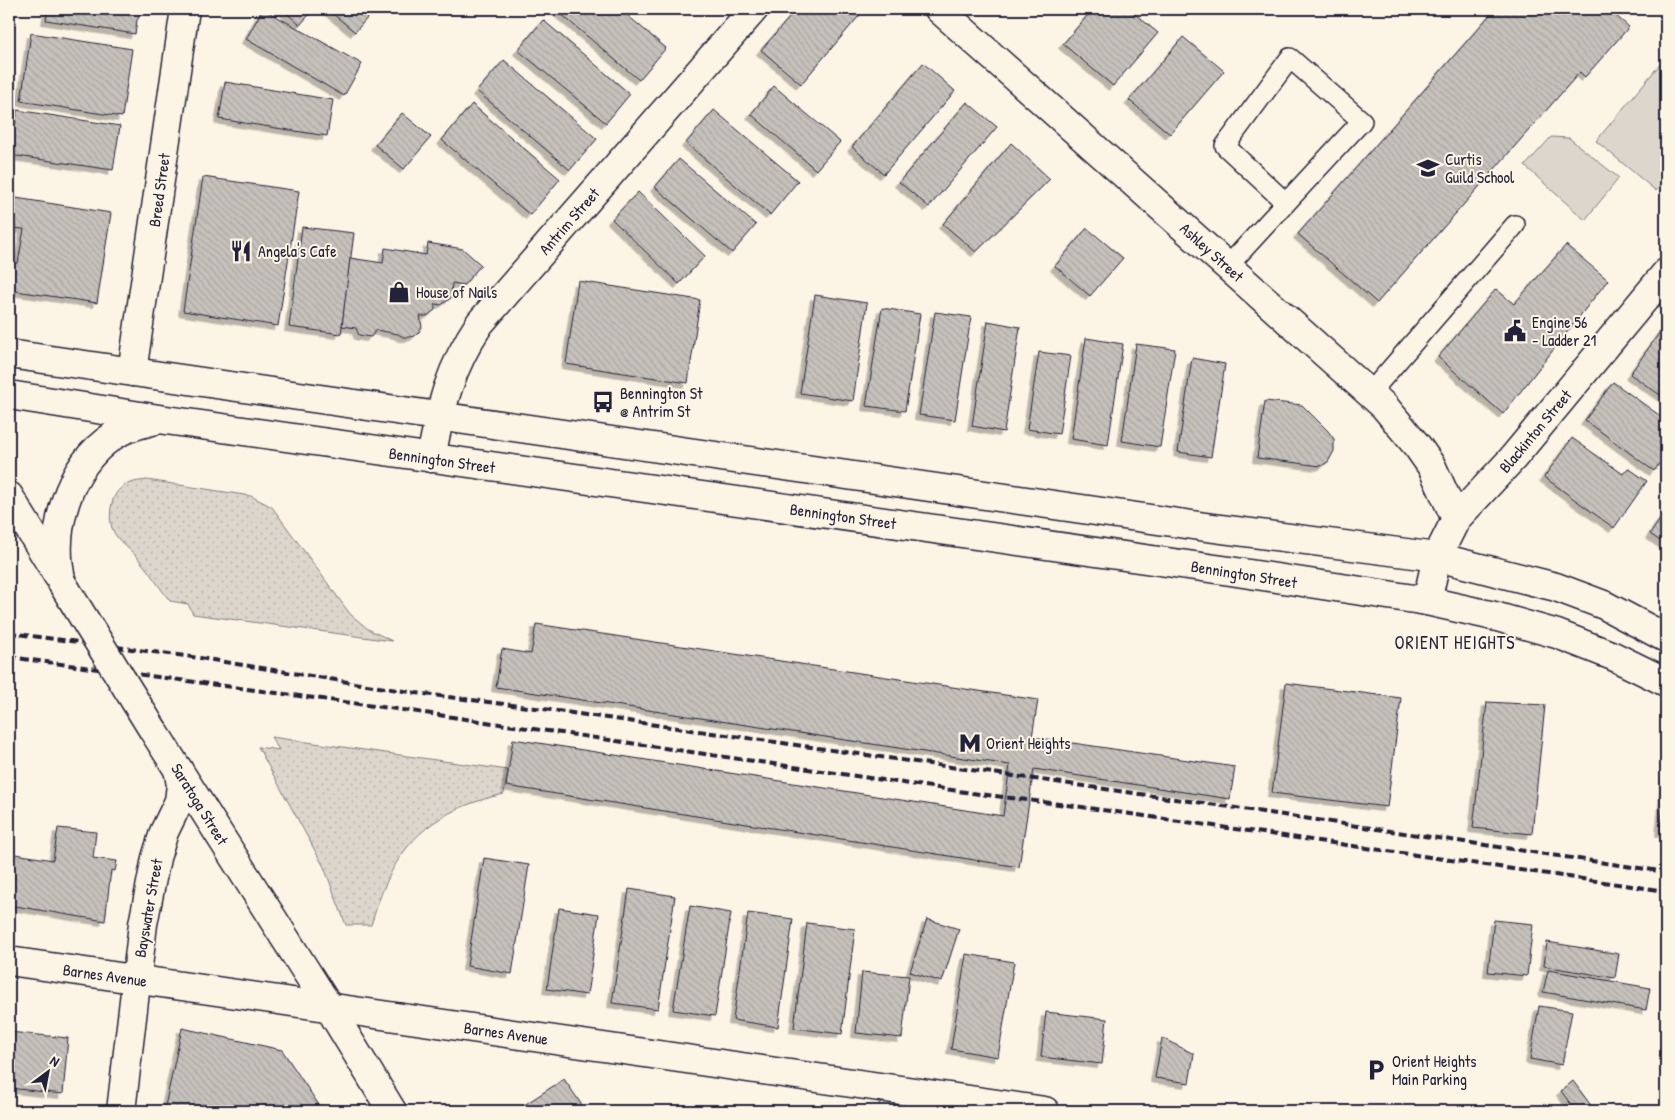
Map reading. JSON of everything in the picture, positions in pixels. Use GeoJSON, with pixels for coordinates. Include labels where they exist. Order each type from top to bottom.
{"type":"FeatureCollection","features":[{"type":"Feature","properties":{"kind":"main road","name":"Breed Street"},"geometry":{"type":"LineString","coordinates":[[132,372],[185,9]]}},
{"type":"Feature","properties":{"kind":"main road","name":"Antrim Street"},"geometry":{"type":"LineString","coordinates":[[431,458],[447,385],[458,360],[480,323],[754,9]]}},
{"type":"Feature","properties":{"kind":"main road","name":"Ashley Street"},"geometry":{"type":"LineString","coordinates":[[939,9],[1384,406],[1432,467],[1456,519]]}},
{"type":"Feature","properties":{"kind":"main road","name":"Blackinton Street"},"geometry":{"type":"LineString","coordinates":[[1427,601],[1437,557],[1456,519],[1512,459],[1666,273]]}},
{"type":"Feature","properties":{"kind":"main road"},"geometry":{"type":"LineString","coordinates":[[9,354],[1216,529],[1437,557],[1556,587],[1604,605],[1666,638]]}},
{"type":"Feature","properties":{"kind":"main road","name":"Bennington Street"},"geometry":{"type":"LineString","coordinates":[[9,395],[159,419],[1230,571],[1427,601],[1494,616],[1557,634],[1613,656],[1666,682]]}},
{"type":"Feature","properties":{"kind":"main road"},"geometry":{"type":"LineString","coordinates":[[62,583],[57,558],[58,530],[67,498],[74,482],[92,455],[113,436],[126,428],[159,419]]}},
{"type":"Feature","properties":{"kind":"main road"},"geometry":{"type":"LineString","coordinates":[[725,500],[730,459]]}},
{"type":"Feature","properties":{"kind":"main road","name":"Saratoga Street"},"geometry":{"type":"LineString","coordinates":[[9,496],[392,1111]]}},
{"type":"Feature","properties":{"kind":"main road","name":"Bayswater Street"},"geometry":{"type":"LineString","coordinates":[[121,1111],[143,924],[156,858],[180,792],[181,785],[178,769]]}},
{"type":"Feature","properties":{"kind":"main road","name":"Barnes Avenue"},"geometry":{"type":"LineString","coordinates":[[9,962],[137,979],[330,1009],[673,1056],[1004,1108],[1045,1111]]}},
{"type":"Feature","properties":{"kind":"lane"},"geometry":{"type":"LineString","coordinates":[[1228,266],[1362,121],[1290,58],[1225,146],[1286,203]]}},
{"type":"Feature","properties":{"kind":"lane"},"geometry":{"type":"LineString","coordinates":[[1370,393],[1516,225]]}},
{"type":"Feature","properties":{"kind":"shaded area"},"geometry":{"type":"Polygon","coordinates":[[[1661,63],[1666,67],[1666,178],[1656,191],[1596,141],[1661,63]]]}},
{"type":"Feature","properties":{"kind":"shaded area"},"geometry":{"type":"Polygon","coordinates":[[[1551,137],[1569,138],[1619,178],[1585,220],[1525,166],[1551,137]]]}},
{"type":"Feature","properties":{"kind":"shaded area"},"geometry":{"type":"Polygon","coordinates":[[[147,480],[251,496],[272,507],[350,614],[368,629],[392,641],[193,614],[188,604],[170,601],[137,557],[116,536],[111,523],[111,506],[118,491],[130,483],[147,480]]]}},
{"type":"Feature","properties":{"kind":"shaded area"},"geometry":{"type":"Polygon","coordinates":[[[271,737],[508,770],[504,794],[466,805],[434,822],[407,847],[396,863],[382,892],[371,925],[346,925],[324,867],[258,747],[279,750],[271,737]]]}},
{"type":"Feature","properties":{"kind":"building"},"geometry":{"type":"Polygon","coordinates":[[[48,9],[141,9],[135,34],[46,20],[48,9]]]}},
{"type":"Feature","properties":{"kind":"building"},"geometry":{"type":"Polygon","coordinates":[[[263,9],[362,64],[344,96],[246,39],[263,9]]]}},
{"type":"Feature","properties":{"kind":"building"},"geometry":{"type":"Polygon","coordinates":[[[282,9],[314,9],[300,25],[282,9]]]}},
{"type":"Feature","properties":{"kind":"building"},"geometry":{"type":"Polygon","coordinates":[[[327,9],[375,9],[355,32],[327,9]]]}},
{"type":"Feature","properties":{"kind":"building"},"geometry":{"type":"Polygon","coordinates":[[[555,9],[620,9],[666,48],[639,80],[555,9]]]}},
{"type":"Feature","properties":{"kind":"building"},"geometry":{"type":"Polygon","coordinates":[[[797,9],[865,9],[801,84],[761,50],[797,9]]]}},
{"type":"Feature","properties":{"kind":"building"},"geometry":{"type":"Polygon","coordinates":[[[1093,9],[1129,9],[1158,33],[1113,86],[1063,44],[1093,9]]]}},
{"type":"Feature","properties":{"kind":"building"},"geometry":{"type":"Polygon","coordinates":[[[1495,9],[1608,9],[1629,27],[1585,77],[1580,72],[1377,303],[1298,234],[1495,9]]]}},
{"type":"Feature","properties":{"kind":"building"},"geometry":{"type":"Polygon","coordinates":[[[543,20],[630,94],[606,123],[518,50],[543,20]]]}},
{"type":"Feature","properties":{"kind":"building"},"geometry":{"type":"Polygon","coordinates":[[[31,33],[132,49],[122,117],[21,101],[31,33]]]}},
{"type":"Feature","properties":{"kind":"building"},"geometry":{"type":"Polygon","coordinates":[[[1183,37],[1224,71],[1170,134],[1129,100],[1183,37]]]}},
{"type":"Feature","properties":{"kind":"building"},"geometry":{"type":"Polygon","coordinates":[[[504,60],[597,139],[570,170],[477,91],[504,60]]]}},
{"type":"Feature","properties":{"kind":"building"},"geometry":{"type":"Polygon","coordinates":[[[923,63],[955,91],[884,174],[852,147],[923,63]]]}},
{"type":"Feature","properties":{"kind":"building"},"geometry":{"type":"Polygon","coordinates":[[[225,82],[333,100],[327,136],[219,119],[225,82]]]}},
{"type":"Feature","properties":{"kind":"building"},"geometry":{"type":"Polygon","coordinates":[[[774,86],[840,142],[816,170],[751,114],[774,86]]]}},
{"type":"Feature","properties":{"kind":"building"},"geometry":{"type":"Polygon","coordinates":[[[967,102],[997,127],[929,207],[899,182],[967,102]]]}},
{"type":"Feature","properties":{"kind":"building"},"geometry":{"type":"Polygon","coordinates":[[[472,104],[560,179],[530,215],[442,140],[472,104]]]}},
{"type":"Feature","properties":{"kind":"building"},"geometry":{"type":"Polygon","coordinates":[[[17,110],[120,126],[113,170],[10,155],[17,110]]]}},
{"type":"Feature","properties":{"kind":"building"},"geometry":{"type":"Polygon","coordinates":[[[714,110],[798,181],[770,215],[686,143],[714,110]]]}},
{"type":"Feature","properties":{"kind":"building"},"geometry":{"type":"Polygon","coordinates":[[[402,113],[431,137],[404,169],[375,145],[402,113]]]}},
{"type":"Feature","properties":{"kind":"building"},"geometry":{"type":"Polygon","coordinates":[[[1011,143],[1050,179],[976,252],[943,224],[1011,143]]]}},
{"type":"Feature","properties":{"kind":"building"},"geometry":{"type":"Polygon","coordinates":[[[679,159],[756,225],[732,253],[655,187],[679,159]]]}},
{"type":"Feature","properties":{"kind":"building","name":"Angela's Cafe"},"geometry":{"type":"Polygon","coordinates":[[[203,177],[299,191],[278,326],[183,311],[203,177]]]}},
{"type":"Feature","properties":{"kind":"building"},"geometry":{"type":"Polygon","coordinates":[[[638,192],[705,256],[679,284],[612,219],[638,192]]]}},
{"type":"Feature","properties":{"kind":"building"},"geometry":{"type":"Polygon","coordinates":[[[16,198],[111,213],[97,303],[9,290],[9,262],[18,263],[24,229],[11,228],[16,198]]]}},
{"type":"Feature","properties":{"kind":"building"},"geometry":{"type":"Polygon","coordinates":[[[302,227],[354,233],[341,334],[289,327],[302,227]]]}},
{"type":"Feature","properties":{"kind":"building"},"geometry":{"type":"Polygon","coordinates":[[[1087,228],[1123,258],[1090,296],[1055,266],[1087,228]]]}},
{"type":"Feature","properties":{"kind":"building","name":"House of Nails"},"geometry":{"type":"Polygon","coordinates":[[[428,243],[463,249],[481,265],[464,285],[452,283],[451,298],[441,305],[435,304],[435,310],[427,316],[420,316],[422,327],[415,336],[403,337],[398,334],[376,330],[371,337],[359,335],[356,328],[342,326],[350,258],[383,263],[385,248],[426,255],[428,243]]]}},
{"type":"Feature","properties":{"kind":"building","name":"Engine 56 - Ladder 21"},"geometry":{"type":"Polygon","coordinates":[[[1566,245],[1608,280],[1503,414],[1438,357],[1496,289],[1514,304],[1566,245]]]}},
{"type":"Feature","properties":{"kind":"building"},"geometry":{"type":"Polygon","coordinates":[[[578,281],[700,300],[688,383],[566,364],[578,281]]]}},
{"type":"Feature","properties":{"kind":"building"},"geometry":{"type":"Polygon","coordinates":[[[815,295],[867,303],[853,401],[800,393],[815,295]]]}},
{"type":"Feature","properties":{"kind":"building"},"geometry":{"type":"Polygon","coordinates":[[[882,308],[920,314],[905,411],[866,406],[882,308]]]}},
{"type":"Feature","properties":{"kind":"building"},"geometry":{"type":"Polygon","coordinates":[[[935,312],[971,317],[955,420],[919,415],[935,312]]]}},
{"type":"Feature","properties":{"kind":"building"},"geometry":{"type":"Polygon","coordinates":[[[988,321],[1020,327],[1004,432],[972,426],[988,321]]]}},
{"type":"Feature","properties":{"kind":"building"},"geometry":{"type":"Polygon","coordinates":[[[1666,326],[1666,399],[1630,374],[1666,326]]]}},
{"type":"Feature","properties":{"kind":"building"},"geometry":{"type":"Polygon","coordinates":[[[1086,338],[1123,344],[1108,445],[1071,439],[1086,338]]]}},
{"type":"Feature","properties":{"kind":"building"},"geometry":{"type":"Polygon","coordinates":[[[1136,344],[1175,349],[1160,447],[1122,441],[1136,344]]]}},
{"type":"Feature","properties":{"kind":"building"},"geometry":{"type":"Polygon","coordinates":[[[1039,352],[1071,356],[1059,434],[1027,429],[1039,352]]]}},
{"type":"Feature","properties":{"kind":"building"},"geometry":{"type":"Polygon","coordinates":[[[1192,358],[1225,364],[1211,457],[1178,452],[1192,358]]]}},
{"type":"Feature","properties":{"kind":"building"},"geometry":{"type":"Polygon","coordinates":[[[1613,382],[1666,420],[1666,436],[1661,443],[1666,447],[1666,454],[1654,471],[1585,420],[1613,382]]]}},
{"type":"Feature","properties":{"kind":"building"},"geometry":{"type":"Polygon","coordinates":[[[1265,401],[1302,405],[1334,439],[1334,451],[1328,462],[1321,466],[1257,458],[1265,401]]]}},
{"type":"Feature","properties":{"kind":"building"},"geometry":{"type":"Polygon","coordinates":[[[1572,438],[1623,474],[1628,468],[1647,481],[1614,528],[1544,477],[1572,438]]]}},
{"type":"Feature","properties":{"kind":"building"},"geometry":{"type":"Polygon","coordinates":[[[1666,511],[1666,545],[1650,534],[1666,511]]]}},
{"type":"Feature","properties":{"kind":"building","name":"Orient Heights"},"geometry":{"type":"Polygon","coordinates":[[[536,624],[1038,700],[1032,737],[1235,767],[1230,799],[1034,769],[1019,867],[506,786],[513,739],[1003,816],[1010,765],[496,687],[502,649],[531,654],[536,624]]]}},
{"type":"Feature","properties":{"kind":"building"},"geometry":{"type":"Polygon","coordinates":[[[1286,683],[1401,698],[1387,807],[1272,793],[1286,683]]]}},
{"type":"Feature","properties":{"kind":"building"},"geometry":{"type":"Polygon","coordinates":[[[1487,702],[1545,705],[1532,834],[1473,828],[1487,702]]]}},
{"type":"Feature","properties":{"kind":"building"},"geometry":{"type":"Polygon","coordinates":[[[1666,771],[1666,833],[1660,832],[1666,771]]]}},
{"type":"Feature","properties":{"kind":"building"},"geometry":{"type":"Polygon","coordinates":[[[58,828],[96,832],[93,858],[117,861],[115,871],[111,870],[105,921],[9,905],[9,853],[53,860],[58,828]]]}},
{"type":"Feature","properties":{"kind":"building"},"geometry":{"type":"Polygon","coordinates":[[[484,858],[529,865],[512,974],[467,966],[484,858]]]}},
{"type":"Feature","properties":{"kind":"building"},"geometry":{"type":"Polygon","coordinates":[[[629,889],[675,896],[658,1009],[612,1003],[629,889]]]}},
{"type":"Feature","properties":{"kind":"building"},"geometry":{"type":"Polygon","coordinates":[[[690,906],[731,913],[715,1016],[673,1010],[690,906]]]}},
{"type":"Feature","properties":{"kind":"building"},"geometry":{"type":"Polygon","coordinates":[[[559,908],[599,914],[587,995],[547,989],[559,908]]]}},
{"type":"Feature","properties":{"kind":"building"},"geometry":{"type":"Polygon","coordinates":[[[748,913],[793,919],[778,1027],[733,1020],[748,913]]]}},
{"type":"Feature","properties":{"kind":"building"},"geometry":{"type":"Polygon","coordinates":[[[927,919],[959,929],[942,982],[910,972],[927,919]]]}},
{"type":"Feature","properties":{"kind":"building"},"geometry":{"type":"Polygon","coordinates":[[[1494,920],[1533,924],[1527,976],[1488,972],[1494,920]]]}},
{"type":"Feature","properties":{"kind":"building"},"geometry":{"type":"Polygon","coordinates":[[[807,923],[855,929],[842,1034],[794,1028],[807,923]]]}},
{"type":"Feature","properties":{"kind":"building"},"geometry":{"type":"Polygon","coordinates":[[[1547,942],[1619,954],[1615,978],[1544,966],[1547,942]]]}},
{"type":"Feature","properties":{"kind":"building"},"geometry":{"type":"Polygon","coordinates":[[[966,954],[1014,962],[998,1057],[951,1049],[966,954]]]}},
{"type":"Feature","properties":{"kind":"building"},"geometry":{"type":"Polygon","coordinates":[[[1548,970],[1650,988],[1646,1010],[1543,992],[1548,970]]]}},
{"type":"Feature","properties":{"kind":"building"},"geometry":{"type":"Polygon","coordinates":[[[862,972],[909,976],[902,1038],[856,1033],[862,972]]]}},
{"type":"Feature","properties":{"kind":"building"},"geometry":{"type":"Polygon","coordinates":[[[1539,1006],[1572,1011],[1562,1065],[1530,1059],[1539,1006]]]}},
{"type":"Feature","properties":{"kind":"building"},"geometry":{"type":"Polygon","coordinates":[[[1046,1012],[1107,1019],[1102,1064],[1041,1057],[1046,1012]]]}},
{"type":"Feature","properties":{"kind":"building"},"geometry":{"type":"Polygon","coordinates":[[[182,1028],[282,1050],[323,1111],[164,1111],[182,1028]]]}},
{"type":"Feature","properties":{"kind":"building"},"geometry":{"type":"Polygon","coordinates":[[[9,1032],[68,1038],[63,1094],[9,1088],[9,1032]]]}},
{"type":"Feature","properties":{"kind":"building"},"geometry":{"type":"Polygon","coordinates":[[[1162,1038],[1194,1054],[1189,1083],[1155,1078],[1162,1038]]]}},
{"type":"Feature","properties":{"kind":"building"},"geometry":{"type":"Polygon","coordinates":[[[564,1079],[586,1111],[515,1111],[564,1079]]]}},
{"type":"Feature","properties":{"kind":"building"},"geometry":{"type":"Polygon","coordinates":[[[1573,1081],[1595,1111],[1576,1111],[1561,1091],[1573,1081]]]}},
{"type":"Feature","properties":{"kind":"building"},"geometry":{"type":"Polygon","coordinates":[[[9,1105],[49,1109],[49,1111],[9,1111],[9,1105]]]}},
{"type":"Feature","properties":{"kind":"railway"},"geometry":{"type":"LineString","coordinates":[[9,633],[200,658],[416,693],[551,710],[1196,802],[1666,872]]}},
{"type":"Feature","properties":{"kind":"railway"},"geometry":{"type":"LineString","coordinates":[[9,657],[411,711],[972,793],[1082,807],[1666,891]]}},
{"type":"Feature","properties":{"kind":"place","name":"Curtis Guild School"},"geometry":{"type":"Point","coordinates":[1428,168]}},
{"type":"Feature","properties":{"kind":"place","name":"Angela's Cafe"},"geometry":{"type":"Point","coordinates":[241,251]}},
{"type":"Feature","properties":{"kind":"place","name":"House of Nails"},"geometry":{"type":"Point","coordinates":[399,292]}},
{"type":"Feature","properties":{"kind":"place","name":"Engine 56 - Ladder 21"},"geometry":{"type":"Point","coordinates":[1515,331]}},
{"type":"Feature","properties":{"kind":"place","name":"Bennington St @ Antrim St"},"geometry":{"type":"Point","coordinates":[603,402]}},
{"type":"Feature","properties":{"kind":"place","name":"Orient Heights"},"geometry":{"type":"Point","coordinates":[970,743]}},
{"type":"Feature","properties":{"kind":"place","name":"Orient Heights Main Parking"},"geometry":{"type":"Point","coordinates":[1376,1070]}},
{"type":"Feature","properties":{"kind":"district","name":"ORIENT HEIGHTS"},"geometry":{"type":"Point","coordinates":[1455,643]}}]}
